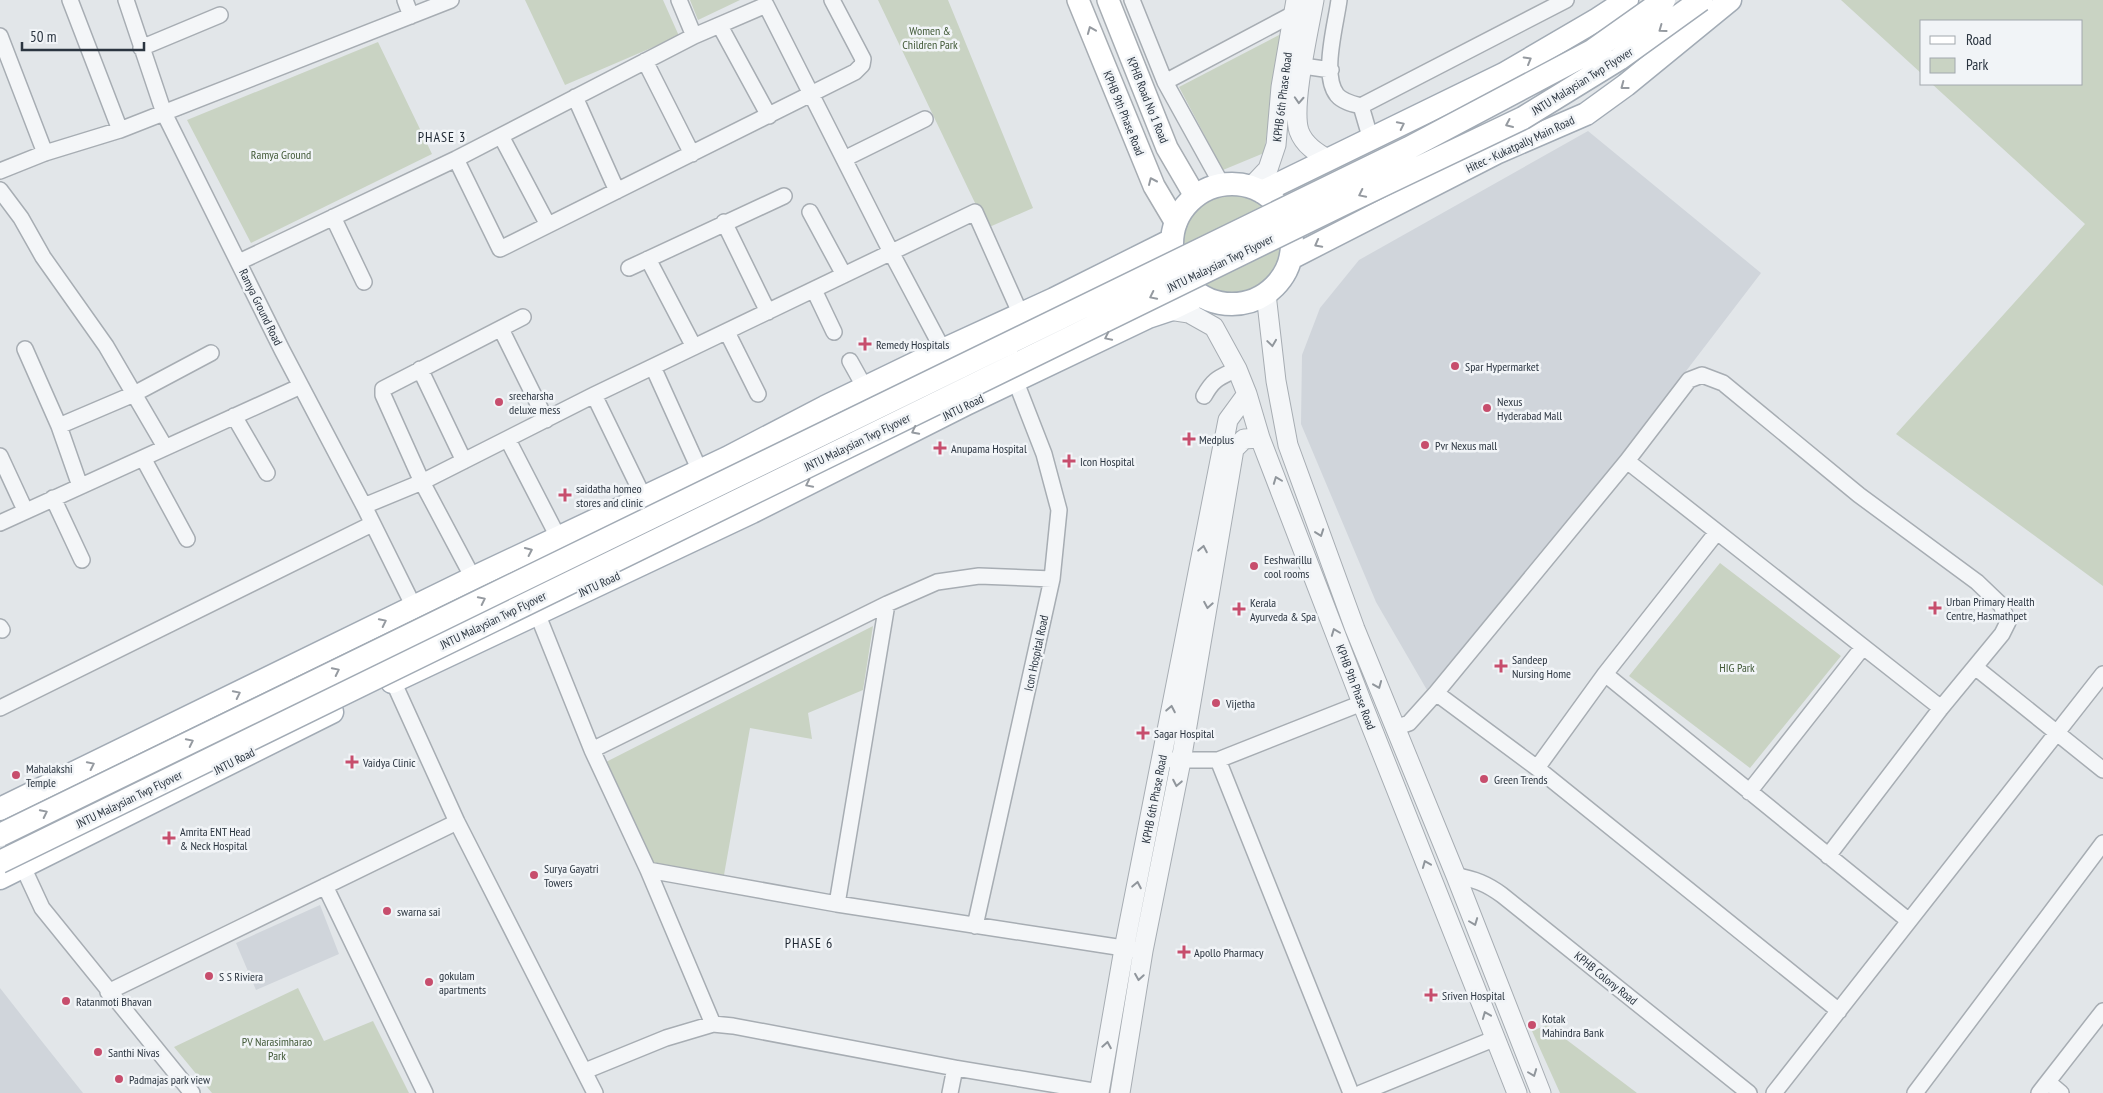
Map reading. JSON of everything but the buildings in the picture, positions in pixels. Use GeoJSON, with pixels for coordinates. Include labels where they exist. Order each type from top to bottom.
{"type":"FeatureCollection","features":[{"type":"Feature","properties":{"kind":"main road","name":"KPHB 9th Phase Road"},"geometry":{"type":"LineString","coordinates":[[1078,0],[1174,232]]}},
{"type":"Feature","properties":{"kind":"main road","name":"KPHB Road No 1 Road"},"geometry":{"type":"LineString","coordinates":[[1108,0],[1167,148],[1195,196]]}},
{"type":"Feature","properties":{"kind":"main road"},"geometry":{"type":"LineString","coordinates":[[1256,190],[1329,160],[1504,74],[1627,0]]}},
{"type":"Feature","properties":{"kind":"main road","name":"JNTU Malaysian Twp Flyover"},"geometry":{"type":"LineString","coordinates":[[0,835],[1409,148],[1592,50],[1664,0]]}},
{"type":"Feature","properties":{"kind":"main road","name":"JNTU Malaysian Twp Flyover"},"geometry":{"type":"LineString","coordinates":[[0,862],[1334,208],[1524,118],[1619,59],[1701,0]]}},
{"type":"Feature","properties":{"kind":"main road","name":"Hitec - Kukatpally Main Road"},"geometry":{"type":"LineString","coordinates":[[1291,258],[1496,153],[1586,114],[1626,85],[1730,0]]}},
{"type":"Feature","properties":{"kind":"main road"},"geometry":{"type":"LineString","coordinates":[[1423,114],[1455,175]]}},
{"type":"Feature","properties":{"kind":"main road"},"geometry":{"type":"LineString","coordinates":[[1232,184],[1256,190],[1277,204],[1288,220],[1292,239],[1291,258],[1286,272],[1278,285],[1266,294],[1250,302],[1233,305],[1216,302],[1200,295],[1178,271],[1173,256],[1174,232],[1184,208],[1195,196],[1208,189],[1232,184]]}},
{"type":"Feature","properties":{"kind":"main road"},"geometry":{"type":"LineString","coordinates":[[0,809],[473,578],[727,458],[943,350],[1021,315],[1174,232]]}},
{"type":"Feature","properties":{"kind":"main road","name":"JNTU Road"},"geometry":{"type":"LineString","coordinates":[[0,878],[394,681],[752,512],[966,404],[1016,382],[1148,317],[1169,310],[1200,295]]}},
{"type":"Feature","properties":{"kind":"main road"},"geometry":{"type":"LineString","coordinates":[[727,458],[752,512]]}},
{"type":"Feature","properties":{"kind":"street"},"geometry":{"type":"LineString","coordinates":[[70,0],[120,130]]}},
{"type":"Feature","properties":{"kind":"street","name":"Ramya Ground Road"},"geometry":{"type":"LineString","coordinates":[[126,0],[164,112],[414,607]]}},
{"type":"Feature","properties":{"kind":"street"},"geometry":{"type":"LineString","coordinates":[[405,0],[411,16]]}},
{"type":"Feature","properties":{"kind":"street"},"geometry":{"type":"LineString","coordinates":[[0,171],[45,153],[120,130],[451,0]]}},
{"type":"Feature","properties":{"kind":"street"},"geometry":{"type":"LineString","coordinates":[[679,0],[694,36]]}},
{"type":"Feature","properties":{"kind":"street"},"geometry":{"type":"LineString","coordinates":[[456,159],[500,249],[856,72],[862,65],[863,59],[832,0]]}},
{"type":"Feature","properties":{"kind":"street"},"geometry":{"type":"LineString","coordinates":[[1132,0],[1165,82],[1222,185]]}},
{"type":"Feature","properties":{"kind":"street"},"geometry":{"type":"LineString","coordinates":[[1339,0],[1330,58],[1331,82],[1338,96],[1351,104],[1361,106],[1566,0]]}},
{"type":"Feature","properties":{"kind":"street"},"geometry":{"type":"LineString","coordinates":[[239,262],[456,159],[694,36],[771,2],[812,94],[844,159],[943,350]]}},
{"type":"Feature","properties":{"kind":"street"},"geometry":{"type":"LineString","coordinates":[[1165,82],[1301,6]]}},
{"type":"Feature","properties":{"kind":"street","name":"KPHB 6th Phase Road"},"geometry":{"type":"LineString","coordinates":[[1301,6],[1303,66],[1299,86],[1297,120],[1299,131],[1314,152],[1329,160]]}},
{"type":"Feature","properties":{"kind":"street","name":"KPHB 6th Phase Road"},"geometry":{"type":"LineString","coordinates":[[1256,190],[1268,169],[1276,145],[1281,86],[1301,6]]}},
{"type":"Feature","properties":{"kind":"street"},"geometry":{"type":"LineString","coordinates":[[141,48],[220,15]]}},
{"type":"Feature","properties":{"kind":"street"},"geometry":{"type":"LineString","coordinates":[[720,26],[770,116]]}},
{"type":"Feature","properties":{"kind":"street"},"geometry":{"type":"LineString","coordinates":[[0,36],[45,153]]}},
{"type":"Feature","properties":{"kind":"street"},"geometry":{"type":"LineString","coordinates":[[645,61],[692,154]]}},
{"type":"Feature","properties":{"kind":"street"},"geometry":{"type":"LineString","coordinates":[[1303,66],[1330,70]]}},
{"type":"Feature","properties":{"kind":"street"},"geometry":{"type":"LineString","coordinates":[[575,98],[617,191]]}},
{"type":"Feature","properties":{"kind":"street"},"geometry":{"type":"LineString","coordinates":[[1361,106],[1371,140]]}},
{"type":"Feature","properties":{"kind":"street"},"geometry":{"type":"LineString","coordinates":[[844,159],[925,119]]}},
{"type":"Feature","properties":{"kind":"street"},"geometry":{"type":"LineString","coordinates":[[501,136],[548,226]]}},
{"type":"Feature","properties":{"kind":"street"},"geometry":{"type":"LineString","coordinates":[[0,190],[21,218],[43,257],[106,346],[165,447]]}},
{"type":"Feature","properties":{"kind":"street"},"geometry":{"type":"LineString","coordinates":[[629,268],[724,222],[784,196]]}},
{"type":"Feature","properties":{"kind":"street"},"geometry":{"type":"LineString","coordinates":[[810,212],[844,275]]}},
{"type":"Feature","properties":{"kind":"street"},"geometry":{"type":"LineString","coordinates":[[364,506],[422,482],[594,395],[975,212],[1021,315]]}},
{"type":"Feature","properties":{"kind":"street"},"geometry":{"type":"LineString","coordinates":[[333,217],[364,282]]}},
{"type":"Feature","properties":{"kind":"street"},"geometry":{"type":"LineString","coordinates":[[724,222],[768,312]]}},
{"type":"Feature","properties":{"kind":"street"},"geometry":{"type":"LineString","coordinates":[[648,259],[694,347]]}},
{"type":"Feature","properties":{"kind":"street"},"geometry":{"type":"LineString","coordinates":[[814,290],[834,332]]}},
{"type":"Feature","properties":{"kind":"street","name":"KPHB 9th Phase Road"},"geometry":{"type":"LineString","coordinates":[[1266,294],[1276,382],[1288,446],[1355,629],[1456,876],[1541,1093]]}},
{"type":"Feature","properties":{"kind":"street","name":"KPHB 9th Phase Road"},"geometry":{"type":"LineString","coordinates":[[1169,310],[1189,313],[1214,327],[1237,369],[1247,394],[1260,438],[1362,703],[1517,1093]]}},
{"type":"Feature","properties":{"kind":"street"},"geometry":{"type":"LineString","coordinates":[[473,578],[422,482],[383,395],[383,389],[523,318]]}},
{"type":"Feature","properties":{"kind":"street"},"geometry":{"type":"LineString","coordinates":[[501,329],[546,420]]}},
{"type":"Feature","properties":{"kind":"street"},"geometry":{"type":"LineString","coordinates":[[727,332],[758,394]]}},
{"type":"Feature","properties":{"kind":"street"},"geometry":{"type":"LineString","coordinates":[[25,349],[59,426],[80,486]]}},
{"type":"Feature","properties":{"kind":"street"},"geometry":{"type":"LineString","coordinates":[[59,426],[134,394],[211,353]]}},
{"type":"Feature","properties":{"kind":"street"},"geometry":{"type":"LineString","coordinates":[[850,361],[865,388]]}},
{"type":"Feature","properties":{"kind":"street"},"geometry":{"type":"LineString","coordinates":[[653,367],[700,471]]}},
{"type":"Feature","properties":{"kind":"street"},"geometry":{"type":"LineString","coordinates":[[420,369],[464,461]]}},
{"type":"Feature","properties":{"kind":"street"},"geometry":{"type":"LineString","coordinates":[[1204,396],[1210,385],[1217,379],[1237,369]]}},
{"type":"Feature","properties":{"kind":"street"},"geometry":{"type":"LineString","coordinates":[[1395,728],[1409,723],[1436,693],[1627,461],[1689,380],[1702,375],[1723,383],[1859,494],[1977,582],[2001,605],[2008,622],[2002,634],[1941,708],[1828,856]]}},
{"type":"Feature","properties":{"kind":"street","name":"Icon Hospital Road"},"geometry":{"type":"LineString","coordinates":[[975,926],[1052,579],[1059,510],[1044,454],[1016,382]]}},
{"type":"Feature","properties":{"kind":"street"},"geometry":{"type":"LineString","coordinates":[[0,523],[301,386]]}},
{"type":"Feature","properties":{"kind":"street","name":"KPHB 6th Phase Road"},"geometry":{"type":"LineString","coordinates":[[1099,1093],[1124,949],[1228,420],[1247,394]]}},
{"type":"Feature","properties":{"kind":"street"},"geometry":{"type":"LineString","coordinates":[[594,395],[644,498]]}},
{"type":"Feature","properties":{"kind":"street"},"geometry":{"type":"LineString","coordinates":[[234,416],[267,473]]}},
{"type":"Feature","properties":{"kind":"street","name":"KPHB 6th Phase Road"},"geometry":{"type":"LineString","coordinates":[[1120,1093],[1143,951],[1182,761],[1234,449],[1244,439],[1260,438]]}},
{"type":"Feature","properties":{"kind":"street"},"geometry":{"type":"LineString","coordinates":[[508,440],[558,537]]}},
{"type":"Feature","properties":{"kind":"street"},"geometry":{"type":"LineString","coordinates":[[0,456],[25,510]]}},
{"type":"Feature","properties":{"kind":"street"},"geometry":{"type":"LineString","coordinates":[[143,458],[187,539]]}},
{"type":"Feature","properties":{"kind":"street"},"geometry":{"type":"LineString","coordinates":[[1627,461],[1941,708]]}},
{"type":"Feature","properties":{"kind":"street"},"geometry":{"type":"LineString","coordinates":[[53,498],[82,560]]}},
{"type":"Feature","properties":{"kind":"street"},"geometry":{"type":"LineString","coordinates":[[0,708],[372,524]]}},
{"type":"Feature","properties":{"kind":"street"},"geometry":{"type":"LineString","coordinates":[[1537,768],[1605,674],[1717,532]]}},
{"type":"Feature","properties":{"kind":"street"},"geometry":{"type":"LineString","coordinates":[[592,750],[887,604],[937,582],[979,576],[1052,579]]}},
{"type":"Feature","properties":{"kind":"street"},"geometry":{"type":"LineString","coordinates":[[837,904],[887,604]]}},
{"type":"Feature","properties":{"kind":"street"},"geometry":{"type":"LineString","coordinates":[[537,613],[592,750],[648,870],[713,1024]]}},
{"type":"Feature","properties":{"kind":"street"},"geometry":{"type":"LineString","coordinates":[[1750,792],[1863,646]]}},
{"type":"Feature","properties":{"kind":"street"},"geometry":{"type":"LineString","coordinates":[[1975,667],[2103,770]]}},
{"type":"Feature","properties":{"kind":"street"},"geometry":{"type":"LineString","coordinates":[[1605,674],[1909,921]]}},
{"type":"Feature","properties":{"kind":"street"},"geometry":{"type":"LineString","coordinates":[[1774,1093],[2103,674]]}},
{"type":"Feature","properties":{"kind":"street"},"geometry":{"type":"LineString","coordinates":[[394,681],[457,822],[595,1093]]}},
{"type":"Feature","properties":{"kind":"street"},"geometry":{"type":"LineString","coordinates":[[1436,693],[1537,768],[1840,1011]]}},
{"type":"Feature","properties":{"kind":"street"},"geometry":{"type":"LineString","coordinates":[[1161,760],[1218,760],[1362,703]]}},
{"type":"Feature","properties":{"kind":"street"},"geometry":{"type":"LineString","coordinates":[[1218,760],[1351,1093]]}},
{"type":"Feature","properties":{"kind":"street"},"geometry":{"type":"LineString","coordinates":[[108,992],[457,822]]}},
{"type":"Feature","properties":{"kind":"street"},"geometry":{"type":"LineString","coordinates":[[1917,1092],[2103,842]]}},
{"type":"Feature","properties":{"kind":"street"},"geometry":{"type":"LineString","coordinates":[[23,867],[42,908],[108,992],[147,1036],[192,1093]]}},
{"type":"Feature","properties":{"kind":"street"},"geometry":{"type":"LineString","coordinates":[[648,870],[837,904],[1143,951]]}},
{"type":"Feature","properties":{"kind":"street","name":"KPHB Colony Road"},"geometry":{"type":"LineString","coordinates":[[1456,876],[1474,878],[1487,884],[1502,895],[1749,1093]]}},
{"type":"Feature","properties":{"kind":"street"},"geometry":{"type":"LineString","coordinates":[[325,886],[425,1093]]}},
{"type":"Feature","properties":{"kind":"street"},"geometry":{"type":"LineString","coordinates":[[2061,1093],[2044,1087],[2103,1012]]}},
{"type":"Feature","properties":{"kind":"street"},"geometry":{"type":"LineString","coordinates":[[585,1071],[666,1038],[713,1024],[733,1026],[1099,1093]]}},
{"type":"Feature","properties":{"kind":"street"},"geometry":{"type":"LineString","coordinates":[[1361,1093],[1496,1038]]}},
{"type":"Feature","properties":{"kind":"street"},"geometry":{"type":"LineString","coordinates":[[950,1093],[955,1068]]}},
{"type":"Feature","properties":{"kind":"shaded area","name":"Nexus Hyderabad Mall"},"geometry":{"type":"Polygon","coordinates":[[[1588,131],[1761,273],[1628,447],[1427,690],[1376,602],[1301,424],[1302,355],[1320,308],[1359,260],[1588,131]]]}},
{"type":"Feature","properties":{"kind":"shaded area"},"geometry":{"type":"Polygon","coordinates":[[[320,905],[339,954],[256,990],[236,943],[320,905]]]}},
{"type":"Feature","properties":{"kind":"shaded area"},"geometry":{"type":"Polygon","coordinates":[[[0,988],[40,1039],[83,1093],[0,1093],[0,988]]]}},
{"type":"Feature","properties":{"kind":"green space"},"geometry":{"type":"Polygon","coordinates":[[[525,0],[663,0],[679,36],[565,85],[525,0]]]}},
{"type":"Feature","properties":{"kind":"green space"},"geometry":{"type":"Polygon","coordinates":[[[690,0],[740,0],[698,20],[690,0]]]}},
{"type":"Feature","properties":{"kind":"green space","name":"Women & Children Park"},"geometry":{"type":"Polygon","coordinates":[[[878,0],[948,0],[1033,208],[987,228],[878,0]]]}},
{"type":"Feature","properties":{"kind":"green space"},"geometry":{"type":"Polygon","coordinates":[[[1841,0],[2103,0],[2103,586],[1896,434],[2085,224],[1933,85],[2083,85],[2083,20],[1920,20],[1920,72],[1841,0]]]}},
{"type":"Feature","properties":{"kind":"green space"},"geometry":{"type":"Polygon","coordinates":[[[1281,34],[1264,153],[1223,170],[1179,87],[1281,34]]]}},
{"type":"Feature","properties":{"kind":"green space","name":"Ramya Ground"},"geometry":{"type":"Polygon","coordinates":[[[378,42],[432,154],[251,243],[187,120],[378,42]]]}},
{"type":"Feature","properties":{"kind":"green space"},"geometry":{"type":"Polygon","coordinates":[[[1233,193],[1253,197],[1270,208],[1281,225],[1285,245],[1281,265],[1270,282],[1253,293],[1233,297],[1213,293],[1196,282],[1185,265],[1181,245],[1185,225],[1196,208],[1213,197],[1233,193]]]}},
{"type":"Feature","properties":{"kind":"green space","name":"HIG Park"},"geometry":{"type":"Polygon","coordinates":[[[1720,563],[1841,656],[1750,768],[1629,676],[1720,563]]]}},
{"type":"Feature","properties":{"kind":"green space"},"geometry":{"type":"Polygon","coordinates":[[[873,626],[863,690],[808,713],[812,739],[750,728],[724,875],[652,863],[606,762],[873,626]]]}},
{"type":"Feature","properties":{"kind":"green space","name":"PV Narasimharao Park"},"geometry":{"type":"Polygon","coordinates":[[[298,988],[324,1041],[373,1021],[409,1093],[212,1093],[174,1047],[298,988]]]}},
{"type":"Feature","properties":{"kind":"green space"},"geometry":{"type":"Polygon","coordinates":[[[1547,1025],[1637,1093],[1560,1093],[1532,1031],[1547,1025]]]}},
{"type":"Feature","properties":{"kind":"place","name":"Remedy Hospitals"},"geometry":{"type":"Point","coordinates":[865,344]}},
{"type":"Feature","properties":{"kind":"place","name":"Spar Hypermarket"},"geometry":{"type":"Point","coordinates":[1455,366]}},
{"type":"Feature","properties":{"kind":"place","name":"sreeharsha deluxe mess"},"geometry":{"type":"Point","coordinates":[499,402]}},
{"type":"Feature","properties":{"kind":"place","name":"Nexus Hyderabad Mall"},"geometry":{"type":"Point","coordinates":[1487,408]}},
{"type":"Feature","properties":{"kind":"place","name":"Medplus"},"geometry":{"type":"Point","coordinates":[1189,439]}},
{"type":"Feature","properties":{"kind":"place","name":"Pvr Nexus mall"},"geometry":{"type":"Point","coordinates":[1425,445]}},
{"type":"Feature","properties":{"kind":"place","name":"Anupama Hospital"},"geometry":{"type":"Point","coordinates":[940,448]}},
{"type":"Feature","properties":{"kind":"place","name":"Icon Hospital"},"geometry":{"type":"Point","coordinates":[1069,461]}},
{"type":"Feature","properties":{"kind":"place","name":"saidatha homeo stores and clinic"},"geometry":{"type":"Point","coordinates":[565,495]}},
{"type":"Feature","properties":{"kind":"place","name":"Eeshwarillu cool rooms"},"geometry":{"type":"Point","coordinates":[1254,566]}},
{"type":"Feature","properties":{"kind":"place","name":"Urban Primary Health Centre, Hasmathpet"},"geometry":{"type":"Point","coordinates":[1935,608]}},
{"type":"Feature","properties":{"kind":"place","name":"Kerala Ayurveda & Spa"},"geometry":{"type":"Point","coordinates":[1239,609]}},
{"type":"Feature","properties":{"kind":"place","name":"Sandeep Nursing Home"},"geometry":{"type":"Point","coordinates":[1501,666]}},
{"type":"Feature","properties":{"kind":"place","name":"Vijetha"},"geometry":{"type":"Point","coordinates":[1216,703]}},
{"type":"Feature","properties":{"kind":"place","name":"Sagar Hospital"},"geometry":{"type":"Point","coordinates":[1143,733]}},
{"type":"Feature","properties":{"kind":"place","name":"Vaidya Clinic"},"geometry":{"type":"Point","coordinates":[352,762]}},
{"type":"Feature","properties":{"kind":"place","name":"Mahalakshi Temple"},"geometry":{"type":"Point","coordinates":[16,775]}},
{"type":"Feature","properties":{"kind":"place","name":"Green Trends"},"geometry":{"type":"Point","coordinates":[1484,779]}},
{"type":"Feature","properties":{"kind":"place","name":"Amrita ENT Head & Neck Hospital"},"geometry":{"type":"Point","coordinates":[169,838]}},
{"type":"Feature","properties":{"kind":"place","name":"Surya Gayatri Towers"},"geometry":{"type":"Point","coordinates":[534,875]}},
{"type":"Feature","properties":{"kind":"place","name":"swarna sai"},"geometry":{"type":"Point","coordinates":[387,911]}},
{"type":"Feature","properties":{"kind":"place","name":"Apollo Pharmacy"},"geometry":{"type":"Point","coordinates":[1184,952]}},
{"type":"Feature","properties":{"kind":"place","name":"S S Riviera"},"geometry":{"type":"Point","coordinates":[209,976]}},
{"type":"Feature","properties":{"kind":"place","name":"gokulam apartments"},"geometry":{"type":"Point","coordinates":[429,982]}},
{"type":"Feature","properties":{"kind":"place","name":"Sriven Hospital"},"geometry":{"type":"Point","coordinates":[1431,995]}},
{"type":"Feature","properties":{"kind":"place","name":"Ratanmoti Bhavan"},"geometry":{"type":"Point","coordinates":[66,1001]}},
{"type":"Feature","properties":{"kind":"place","name":"Kotak Mahindra Bank"},"geometry":{"type":"Point","coordinates":[1532,1025]}},
{"type":"Feature","properties":{"kind":"place","name":"Santhi Nivas"},"geometry":{"type":"Point","coordinates":[98,1052]}},
{"type":"Feature","properties":{"kind":"place","name":"Padmajas park view"},"geometry":{"type":"Point","coordinates":[119,1079]}},
{"type":"Feature","properties":{"kind":"district","name":"PHASE 3"},"geometry":{"type":"Point","coordinates":[442,137]}},
{"type":"Feature","properties":{"kind":"district","name":"PHASE 6"},"geometry":{"type":"Point","coordinates":[809,943]}}]}
